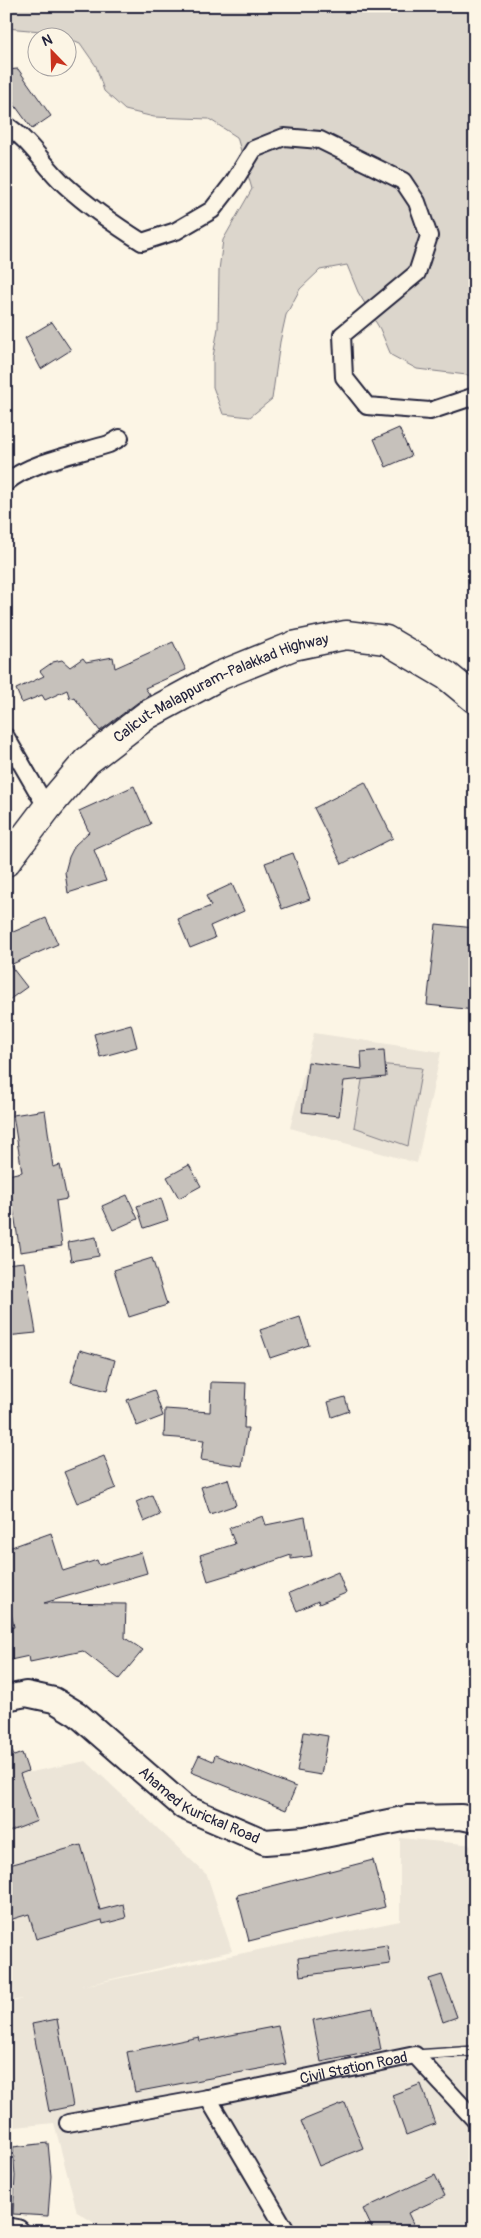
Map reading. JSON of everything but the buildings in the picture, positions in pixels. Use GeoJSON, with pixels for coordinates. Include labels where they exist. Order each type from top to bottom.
{"type":"FeatureCollection","features":[{"type":"Feature","properties":{"kind":"highway","name":"Calicut-Malappuram-Palakkad Highway"},"geometry":{"type":"LineString","coordinates":[[6,862],[47,808],[87,761],[147,716],[219,676],[292,646],[346,635],[386,640],[447,676],[475,699]]}},
{"type":"Feature","properties":{"kind":"main road","name":"Ahamed Kurickal Road"},"geometry":{"type":"LineString","coordinates":[[6,1698],[26,1694],[54,1700],[77,1714],[184,1807],[265,1842],[305,1839],[408,1818],[461,1817],[475,1820]]}},
{"type":"Feature","properties":{"kind":"main road"},"geometry":{"type":"LineString","coordinates":[[6,2230],[17,2232]]}},
{"type":"Feature","properties":{"kind":"street"},"geometry":{"type":"LineString","coordinates":[[6,126],[21,134],[64,184],[105,219],[142,242],[176,231],[212,210],[254,149],[284,137],[320,140],[403,181],[417,202],[430,236],[417,272],[342,335],[344,377],[367,406],[430,411],[475,396]]}},
{"type":"Feature","properties":{"kind":"street"},"geometry":{"type":"LineString","coordinates":[[6,483],[12,478],[39,465],[120,438]]}},
{"type":"Feature","properties":{"kind":"street"},"geometry":{"type":"LineString","coordinates":[[6,737],[47,808]]}},
{"type":"Feature","properties":{"kind":"street","name":"Civil Station Road"},"geometry":{"type":"LineString","coordinates":[[68,2123],[208,2098],[415,2055],[475,2120]]}},
{"type":"Feature","properties":{"kind":"street"},"geometry":{"type":"LineString","coordinates":[[208,2098],[287,2232]]}},
{"type":"Feature","properties":{"kind":"lane"},"geometry":{"type":"LineString","coordinates":[[415,2055],[475,2051]]}},
{"type":"Feature","properties":{"kind":"shaded area"},"geometry":{"type":"Polygon","coordinates":[[[6,6],[475,6],[475,376],[417,369],[391,355],[380,329],[358,292],[347,265],[320,270],[300,289],[286,315],[272,399],[250,417],[223,414],[213,387],[213,357],[218,328],[219,270],[223,240],[252,189],[237,137],[209,119],[154,117],[125,110],[104,91],[96,66],[78,42],[78,28],[28,28],[28,30],[6,28],[6,6]]]}},
{"type":"Feature","properties":{"kind":"shaded area"},"geometry":{"type":"Polygon","coordinates":[[[314,1033],[441,1052],[417,1163],[290,1128],[314,1033]]]}},
{"type":"Feature","properties":{"kind":"shaded area"},"geometry":{"type":"Polygon","coordinates":[[[365,1063],[422,1068],[408,1146],[354,1127],[365,1063]]]}},
{"type":"Feature","properties":{"kind":"shaded area"},"geometry":{"type":"Polygon","coordinates":[[[86,1761],[207,1875],[232,1951],[82,1986],[400,1921],[400,1838],[475,1845],[475,2232],[109,2232],[77,2212],[54,2123],[6,2128],[6,2005],[22,1999],[6,2002],[6,1777],[86,1761]]]}}]}
